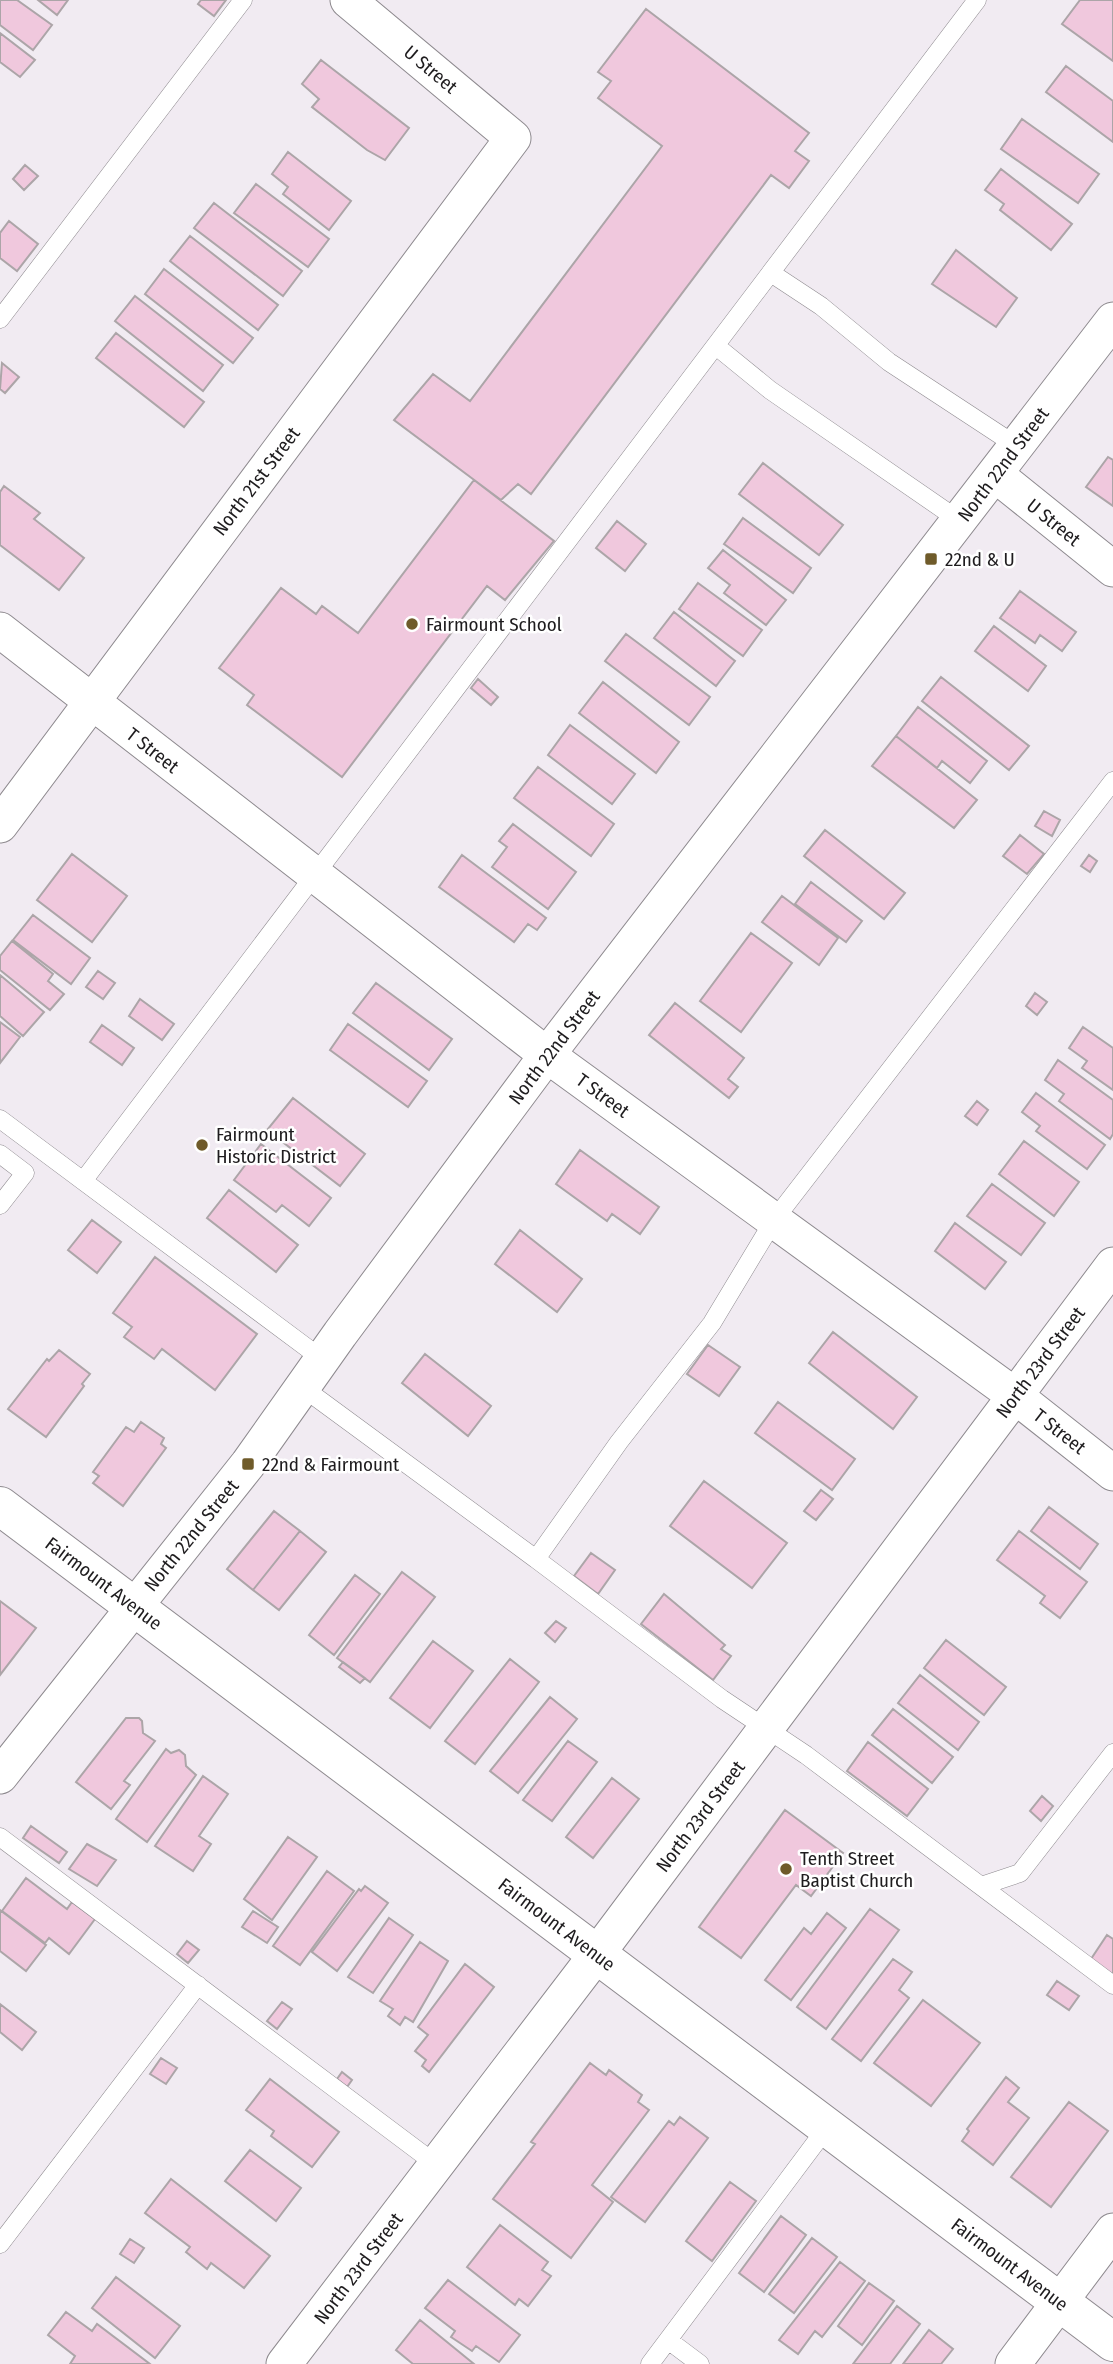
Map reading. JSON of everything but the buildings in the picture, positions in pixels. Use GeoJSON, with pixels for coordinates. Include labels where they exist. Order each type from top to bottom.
{"type":"FeatureCollection","features":[{"type":"Feature","properties":{"kind":"main road","name":"Fairmount Avenue"},"geometry":{"type":"LineString","coordinates":[[0,1506],[828,2126],[1113,2343]]}},
{"type":"Feature","properties":{"kind":"street","name":"U Street"},"geometry":{"type":"LineString","coordinates":[[348,0],[513,138]]}},
{"type":"Feature","properties":{"kind":"street","name":"North 21st Street"},"geometry":{"type":"LineString","coordinates":[[0,825],[513,138]]}},
{"type":"Feature","properties":{"kind":"street","name":"North 22nd Street"},"geometry":{"type":"LineString","coordinates":[[0,1776],[248,1464],[322,1359],[547,1055],[1113,320]]}},
{"type":"Feature","properties":{"kind":"street","name":"U Street"},"geometry":{"type":"LineString","coordinates":[[996,475],[1113,569]]}},
{"type":"Feature","properties":{"kind":"street","name":"T Street"},"geometry":{"type":"LineString","coordinates":[[0,630],[547,1055],[1014,1395],[1113,1473]]}},
{"type":"Feature","properties":{"kind":"street","name":"North 23rd Street"},"geometry":{"type":"LineString","coordinates":[[284,2364],[597,1954],[1113,1265]]}},
{"type":"Feature","properties":{"kind":"street"},"geometry":{"type":"LineString","coordinates":[[1013,2364],[1113,2231]]}},
{"type":"Feature","properties":{"kind":"lane"},"geometry":{"type":"LineString","coordinates":[[0,318],[243,0]]}},
{"type":"Feature","properties":{"kind":"lane"},"geometry":{"type":"LineString","coordinates":[[83,1181],[317,876],[977,0]]}},
{"type":"Feature","properties":{"kind":"lane"},"geometry":{"type":"LineString","coordinates":[[771,273],[821,306],[889,362],[1017,446]]}},
{"type":"Feature","properties":{"kind":"lane"},"geometry":{"type":"LineString","coordinates":[[716,346],[770,390],[960,521]]}},
{"type":"Feature","properties":{"kind":"lane"},"geometry":{"type":"LineString","coordinates":[[536,1559],[619,1441],[712,1323],[774,1220],[1113,781]]}},
{"type":"Feature","properties":{"kind":"lane"},"geometry":{"type":"LineString","coordinates":[[0,1119],[322,1359]]}},
{"type":"Feature","properties":{"kind":"lane"},"geometry":{"type":"LineString","coordinates":[[0,1154],[25,1173],[0,1205]]}},
{"type":"Feature","properties":{"kind":"lane"},"geometry":{"type":"LineString","coordinates":[[302,1387],[722,1699],[767,1726],[1113,1985]]}},
{"type":"Feature","properties":{"kind":"lane"},"geometry":{"type":"LineString","coordinates":[[981,1886],[1020,1873],[1113,1753]]}},
{"type":"Feature","properties":{"kind":"lane"},"geometry":{"type":"LineString","coordinates":[[0,1837],[437,2165]]}},
{"type":"Feature","properties":{"kind":"lane"},"geometry":{"type":"LineString","coordinates":[[0,2244],[198,1985]]}},
{"type":"Feature","properties":{"kind":"lane"},"geometry":{"type":"LineString","coordinates":[[650,2364],[828,2126]]}},
{"type":"Feature","properties":{"kind":"lane"},"geometry":{"type":"LineString","coordinates":[[667,2340],[700,2364]]}},
{"type":"Feature","properties":{"kind":"place","name":"22nd & U"},"geometry":{"type":"Point","coordinates":[931,559]}},
{"type":"Feature","properties":{"kind":"place","name":"Fairmount School"},"geometry":{"type":"Point","coordinates":[412,624]}},
{"type":"Feature","properties":{"kind":"place","name":"Fairmount Historic District"},"geometry":{"type":"Point","coordinates":[202,1145]}},
{"type":"Feature","properties":{"kind":"place","name":"22nd & Fairmount"},"geometry":{"type":"Point","coordinates":[248,1464]}},
{"type":"Feature","properties":{"kind":"place","name":"Tenth Street Baptist Church"},"geometry":{"type":"Point","coordinates":[786,1869]}}]}
